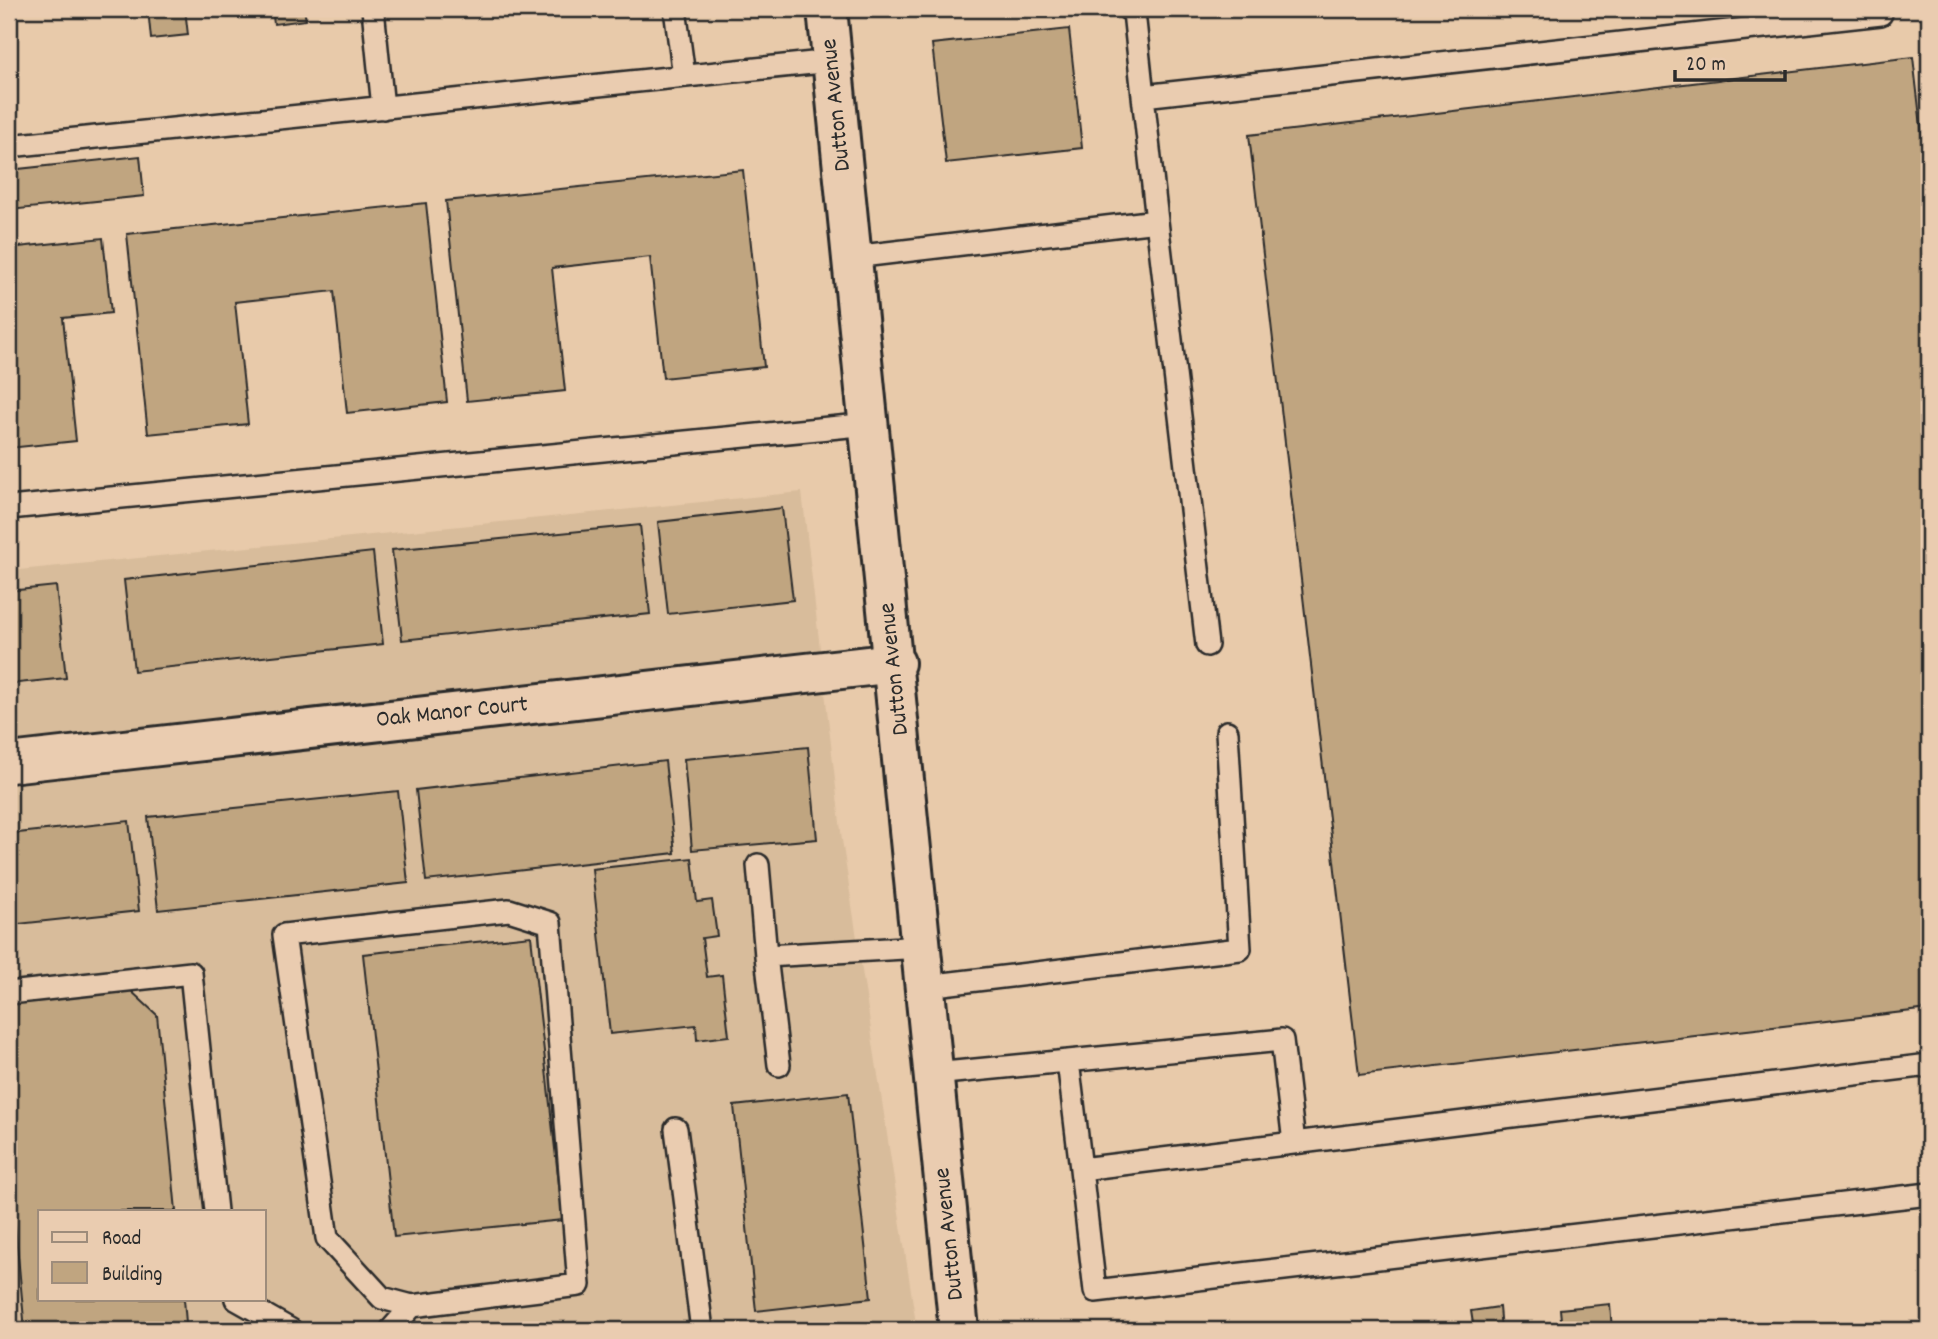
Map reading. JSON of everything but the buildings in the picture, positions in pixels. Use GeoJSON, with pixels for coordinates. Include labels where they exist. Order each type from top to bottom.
{"type":"FeatureCollection","features":[{"type":"Feature","properties":{"kind":"street","name":"Dutton Avenue"},"geometry":{"type":"LineString","coordinates":[[827,9],[895,663],[959,1330]]}},
{"type":"Feature","properties":{"kind":"street","name":"Oak Manor Court"},"geometry":{"type":"LineString","coordinates":[[9,763],[895,663]]}},
{"type":"Feature","properties":{"kind":"lane"},"geometry":{"type":"LineString","coordinates":[[373,9],[383,107]]}},
{"type":"Feature","properties":{"kind":"lane"},"geometry":{"type":"LineString","coordinates":[[675,9],[684,76]]}},
{"type":"Feature","properties":{"kind":"lane"},"geometry":{"type":"LineString","coordinates":[[1128,9],[1134,12],[1207,645]]}},
{"type":"Feature","properties":{"kind":"lane"},"geometry":{"type":"LineString","coordinates":[[1143,96],[1881,14]]}},
{"type":"Feature","properties":{"kind":"lane"},"geometry":{"type":"LineString","coordinates":[[9,146],[832,61]]}},
{"type":"Feature","properties":{"kind":"lane"},"geometry":{"type":"LineString","coordinates":[[853,257],[1157,221]]}},
{"type":"Feature","properties":{"kind":"lane"},"geometry":{"type":"LineString","coordinates":[[9,508],[870,424]]}},
{"type":"Feature","properties":{"kind":"lane"},"geometry":{"type":"LineString","coordinates":[[926,986],[1240,949],[1227,732]]}},
{"type":"Feature","properties":{"kind":"lane"},"geometry":{"type":"LineString","coordinates":[[758,865],[779,1065]]}},
{"type":"Feature","properties":{"kind":"lane"},"geometry":{"type":"LineString","coordinates":[[391,1330],[412,1306],[579,1285],[550,923],[509,910],[284,935],[327,1238],[382,1298],[412,1306]]}},
{"type":"Feature","properties":{"kind":"lane"},"geometry":{"type":"LineString","coordinates":[[766,956],[922,947]]}},
{"type":"Feature","properties":{"kind":"lane"},"geometry":{"type":"LineString","coordinates":[[9,993],[191,973],[216,1210]]}},
{"type":"Feature","properties":{"kind":"lane"},"geometry":{"type":"LineString","coordinates":[[934,1074],[1282,1040],[1294,1143]]}},
{"type":"Feature","properties":{"kind":"lane"},"geometry":{"type":"LineString","coordinates":[[1068,1060],[1095,1291],[1929,1194]]}},
{"type":"Feature","properties":{"kind":"lane"},"geometry":{"type":"LineString","coordinates":[[1081,1169],[1929,1065]]}},
{"type":"Feature","properties":{"kind":"lane"},"geometry":{"type":"LineString","coordinates":[[676,1129],[702,1330]]}},
{"type":"Feature","properties":{"kind":"lane"},"geometry":{"type":"LineString","coordinates":[[238,1300],[290,1330]]}},
{"type":"Feature","properties":{"kind":"shaded area"},"geometry":{"type":"Polygon","coordinates":[[[802,492],[842,840],[917,1330],[9,1330],[9,571],[802,492]]]}}]}
